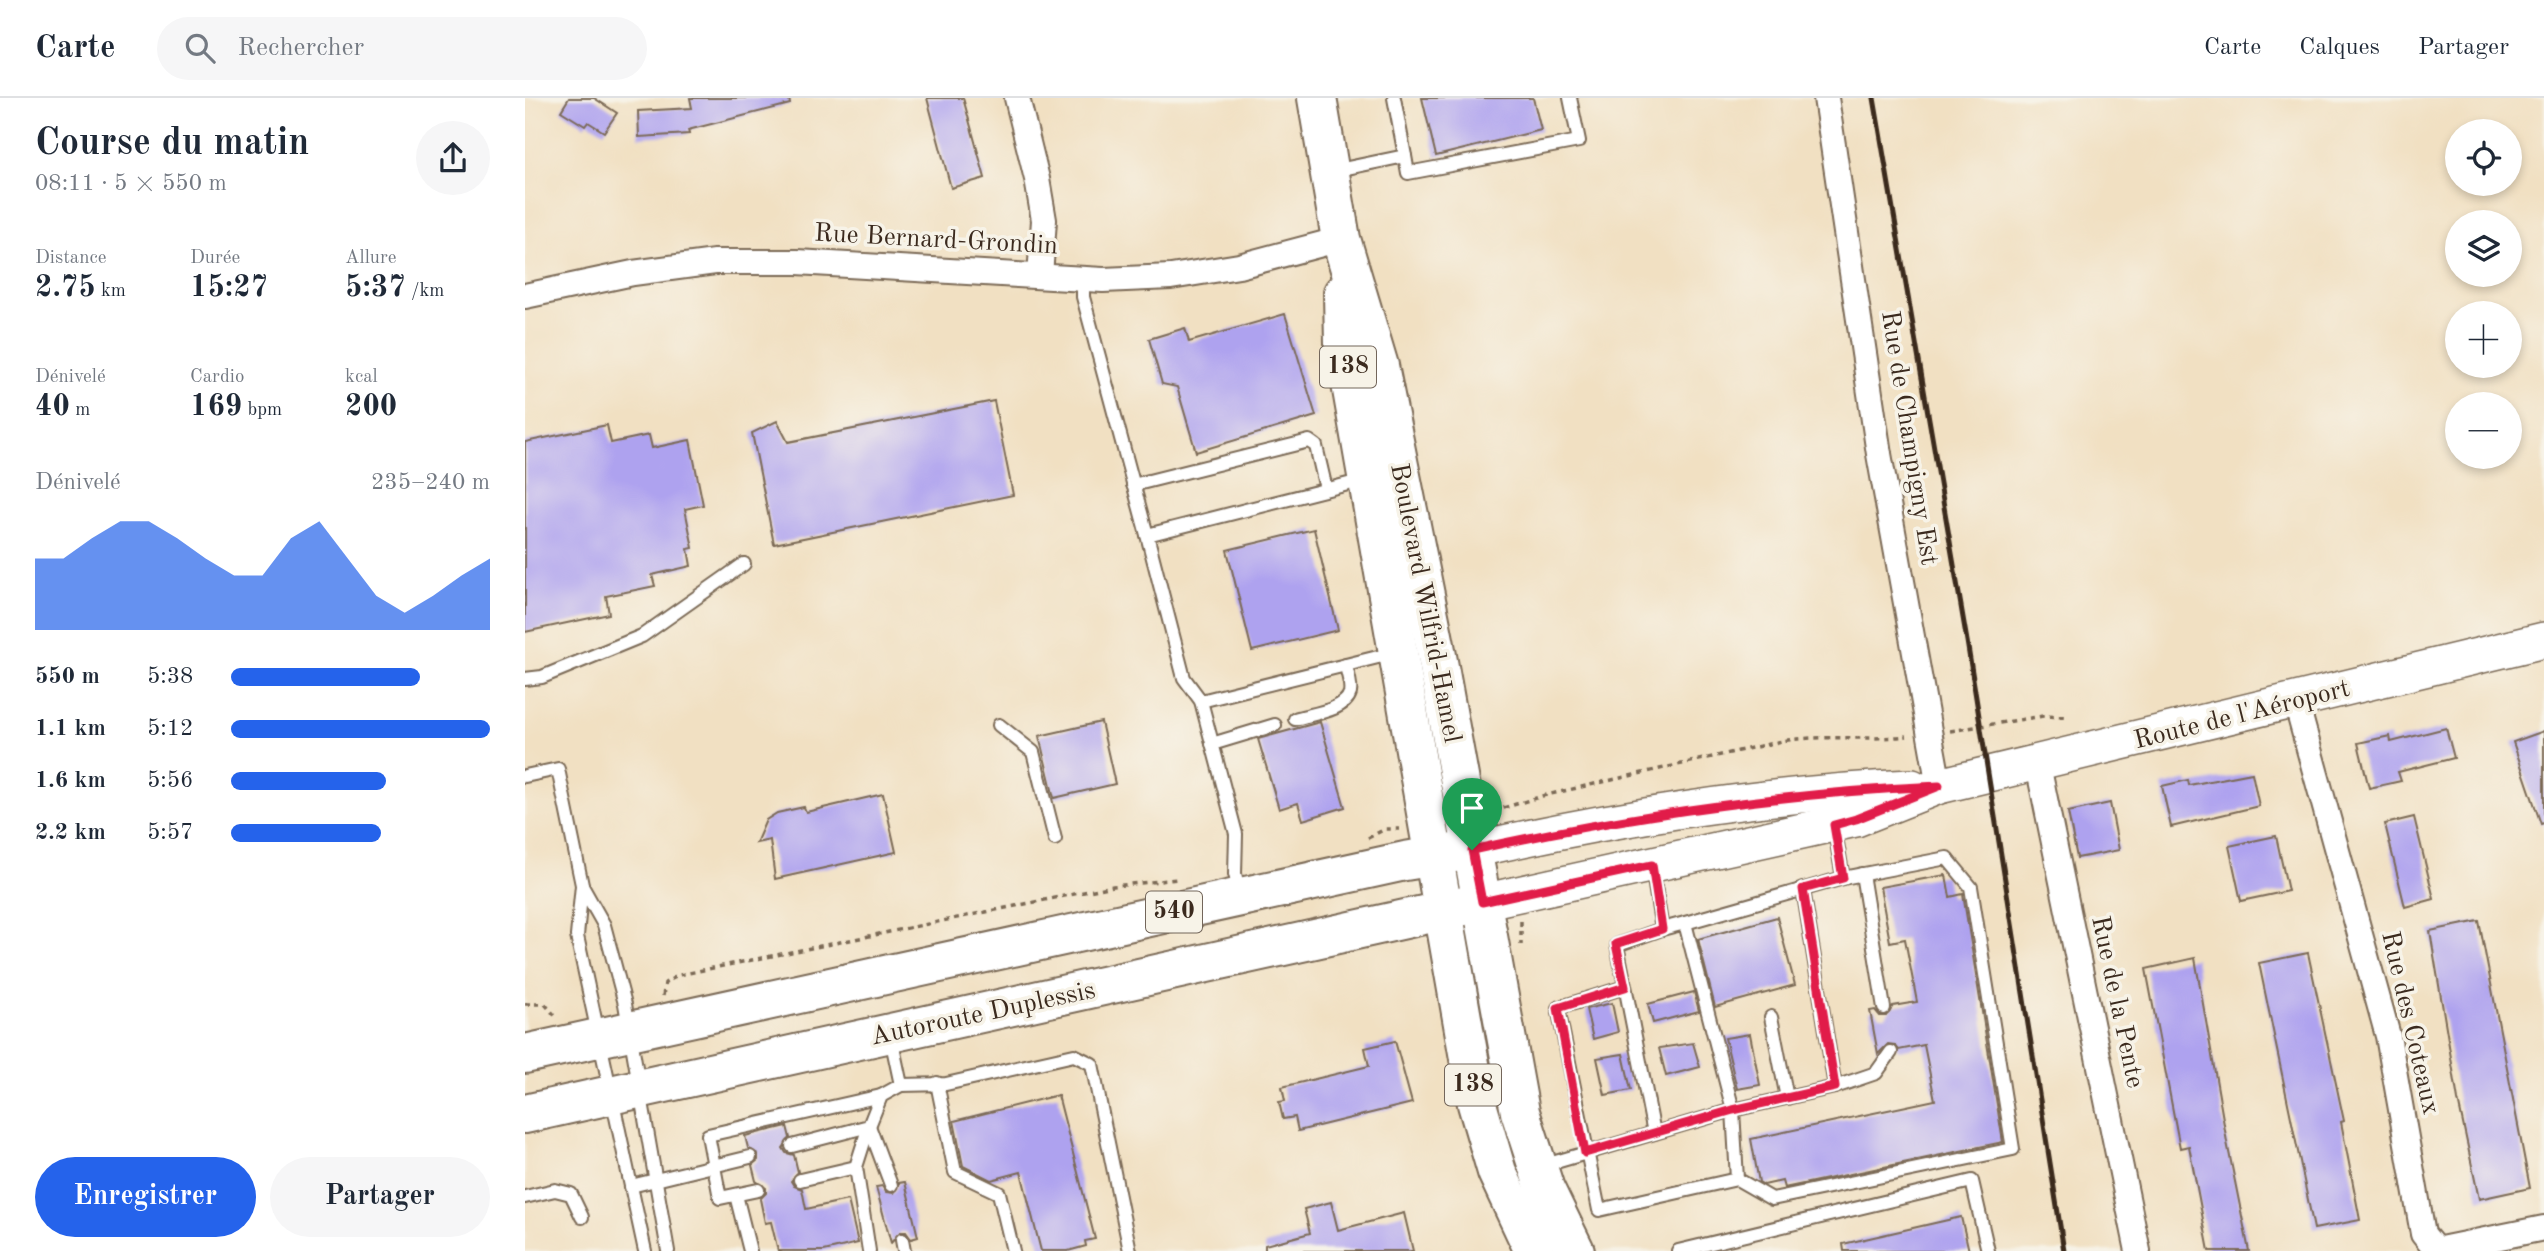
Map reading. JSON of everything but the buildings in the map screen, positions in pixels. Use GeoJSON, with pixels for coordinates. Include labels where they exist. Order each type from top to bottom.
{"type":"FeatureCollection","features":[{"type":"Feature","properties":{"kind":"main road","name":"Boulevard Wilfrid-Hamel"},"geometry":{"type":"LineString","coordinates":[[1317,98],[1341,239],[1379,366],[1520,1112],[1559,1245]]}},
{"type":"Feature","properties":{"kind":"main road","name":"Boulevard Wilfrid-Hamel"},"geometry":{"type":"LineString","coordinates":[[1341,239],[1344,344],[1441,911],[1483,1126],[1497,1172],[1559,1245]]}},
{"type":"Feature","properties":{"kind":"main road","name":"Route de l'Aéroport"},"geometry":{"type":"LineString","coordinates":[[1432,856],[1629,820],[1807,795],[1939,786],[2038,765],[2544,640]]}},
{"type":"Feature","properties":{"kind":"main road","name":"Route de l'Aéroport"},"geometry":{"type":"LineString","coordinates":[[1441,911],[1834,825],[1939,786]]}},
{"type":"Feature","properties":{"kind":"main road","name":"540"},"geometry":{"type":"LineString","coordinates":[[525,1054],[1432,856]]}},
{"type":"Feature","properties":{"kind":"main road","name":"Autoroute Duplessis"},"geometry":{"type":"LineString","coordinates":[[525,1114],[1441,911]]}},
{"type":"Feature","properties":{"kind":"street"},"geometry":{"type":"LineString","coordinates":[[1017,98],[1038,179],[1044,220],[1040,276]]}},
{"type":"Feature","properties":{"kind":"street","name":"Rue de Champigny Est"},"geometry":{"type":"LineString","coordinates":[[1826,98],[1879,454],[1939,786]]}},
{"type":"Feature","properties":{"kind":"street","name":"Rue Bernard-Grondin"},"geometry":{"type":"LineString","coordinates":[[525,296],[633,273],[715,262],[797,262],[1083,279],[1139,279],[1206,273],[1341,239]]}},
{"type":"Feature","properties":{"kind":"street","name":"Rue des Coteaux"},"geometry":{"type":"LineString","coordinates":[[2296,702],[2388,1036],[2423,1234],[2436,1250],[2544,1228]]}},
{"type":"Feature","properties":{"kind":"street","name":"Rue de la Pente"},"geometry":{"type":"LineString","coordinates":[[2038,765],[2138,1251]]}},
{"type":"Feature","properties":{"kind":"lane"},"geometry":{"type":"LineString","coordinates":[[1394,98],[1408,173],[1579,141],[1570,98]]}},
{"type":"Feature","properties":{"kind":"lane"},"geometry":{"type":"LineString","coordinates":[[1330,172],[1405,156]]}},
{"type":"Feature","properties":{"kind":"lane"},"geometry":{"type":"LineString","coordinates":[[1083,279],[1083,297],[1184,678],[1201,701],[1237,834],[1235,874],[1241,897]]}},
{"type":"Feature","properties":{"kind":"lane"},"geometry":{"type":"LineString","coordinates":[[1133,485],[1309,441],[1316,446],[1326,489]]}},
{"type":"Feature","properties":{"kind":"lane"},"geometry":{"type":"LineString","coordinates":[[1147,535],[1367,479]]}},
{"type":"Feature","properties":{"kind":"lane"},"geometry":{"type":"LineString","coordinates":[[525,679],[542,677],[642,636],[744,564]]}},
{"type":"Feature","properties":{"kind":"lane"},"geometry":{"type":"LineString","coordinates":[[1201,701],[1398,652]]}},
{"type":"Feature","properties":{"kind":"lane"},"geometry":{"type":"LineString","coordinates":[[1295,719],[1340,705],[1348,698],[1351,691],[1346,665]]}},
{"type":"Feature","properties":{"kind":"lane"},"geometry":{"type":"LineString","coordinates":[[999,725],[1033,752],[1055,839]]}},
{"type":"Feature","properties":{"kind":"lane"},"geometry":{"type":"LineString","coordinates":[[1212,744],[1275,725]]}},
{"type":"Feature","properties":{"kind":"lane"},"geometry":{"type":"LineString","coordinates":[[525,776],[558,769],[582,885],[604,925],[615,1034],[626,1092],[631,1186],[645,1251]]}},
{"type":"Feature","properties":{"kind":"lane"},"geometry":{"type":"LineString","coordinates":[[1834,825],[1843,878]]}},
{"type":"Feature","properties":{"kind":"lane"},"geometry":{"type":"LineString","coordinates":[[1625,987],[1558,1008],[1585,1153],[1599,1210],[1737,1179],[1772,1199],[2013,1149],[1971,887],[1947,858],[1843,878],[1616,944],[1625,987],[1654,1133]]}},
{"type":"Feature","properties":{"kind":"lane"},"geometry":{"type":"LineString","coordinates":[[1652,865],[1662,929]]}},
{"type":"Feature","properties":{"kind":"lane"},"geometry":{"type":"LineString","coordinates":[[1862,874],[1884,1008]]}},
{"type":"Feature","properties":{"kind":"lane"},"geometry":{"type":"LineString","coordinates":[[582,885],[577,936],[615,1034],[626,1092],[658,1180],[668,1251]]}},
{"type":"Feature","properties":{"kind":"lane"},"geometry":{"type":"LineString","coordinates":[[1803,889],[1835,1087]]}},
{"type":"Feature","properties":{"kind":"lane"},"geometry":{"type":"LineString","coordinates":[[1685,923],[1733,1110],[1737,1179]]}},
{"type":"Feature","properties":{"kind":"lane"},"geometry":{"type":"LineString","coordinates":[[1771,1017],[1787,1098]]}},
{"type":"Feature","properties":{"kind":"lane"},"geometry":{"type":"LineString","coordinates":[[890,1034],[901,1085]]}},
{"type":"Feature","properties":{"kind":"lane"},"geometry":{"type":"LineString","coordinates":[[1537,1167],[1733,1110],[1835,1087],[1876,1073],[1891,1052]]}},
{"type":"Feature","properties":{"kind":"lane"},"geometry":{"type":"LineString","coordinates":[[758,1190],[720,1198],[708,1135],[881,1096],[901,1085],[937,1083],[1074,1055],[1092,1064],[1130,1251]]}},
{"type":"Feature","properties":{"kind":"lane"},"geometry":{"type":"LineString","coordinates":[[937,1083],[955,1172],[999,1193],[1013,1251]]}},
{"type":"Feature","properties":{"kind":"lane"},"geometry":{"type":"LineString","coordinates":[[869,1251],[856,1167],[881,1096]]}},
{"type":"Feature","properties":{"kind":"lane"},"geometry":{"type":"LineString","coordinates":[[792,1146],[869,1126]]}},
{"type":"Feature","properties":{"kind":"lane"},"geometry":{"type":"LineString","coordinates":[[869,1126],[891,1185]]}},
{"type":"Feature","properties":{"kind":"lane"},"geometry":{"type":"LineString","coordinates":[[631,1186],[750,1157]]}},
{"type":"Feature","properties":{"kind":"lane"},"geometry":{"type":"LineString","coordinates":[[800,1180],[856,1167]]}},
{"type":"Feature","properties":{"kind":"lane"},"geometry":{"type":"LineString","coordinates":[[1678,1251],[1972,1181],[1987,1251]]}},
{"type":"Feature","properties":{"kind":"lane"},"geometry":{"type":"LineString","coordinates":[[525,1197],[555,1190],[571,1194],[582,1217]]}},
{"type":"Feature","properties":{"kind":"lane"},"geometry":{"type":"LineString","coordinates":[[736,1195],[750,1251]]}},
{"type":"Feature","properties":{"kind":"path"},"geometry":{"type":"LineString","coordinates":[[1497,810],[1542,796],[1814,736],[1858,740],[1930,734],[2043,716],[2068,717]]}},
{"type":"Feature","properties":{"kind":"path"},"geometry":{"type":"LineString","coordinates":[[654,998],[663,997],[665,983],[679,975],[1113,886],[1189,879]]}},
{"type":"Feature","properties":{"kind":"path"},"geometry":{"type":"LineString","coordinates":[[1522,925],[1523,956]]}},
{"type":"Feature","properties":{"kind":"path"},"geometry":{"type":"LineString","coordinates":[[525,1004],[545,1004],[552,1010],[554,1018],[563,1016]]}},
{"type":"Feature","properties":{"kind":"railway"},"geometry":{"type":"LineString","coordinates":[[1874,98],[1967,641],[2064,1251]]}},
{"type":"Feature","properties":{"kind":"route"},"geometry":{"type":"LineString","coordinates":[[1939,786],[1834,825],[1843,878],[1803,889],[1835,1087],[1733,1110],[1585,1153],[1558,1008],[1625,987],[1616,944],[1662,929],[1652,865],[1513,893],[1482,902],[1472,850],[1629,820],[1807,795],[1939,786]]}}]}
